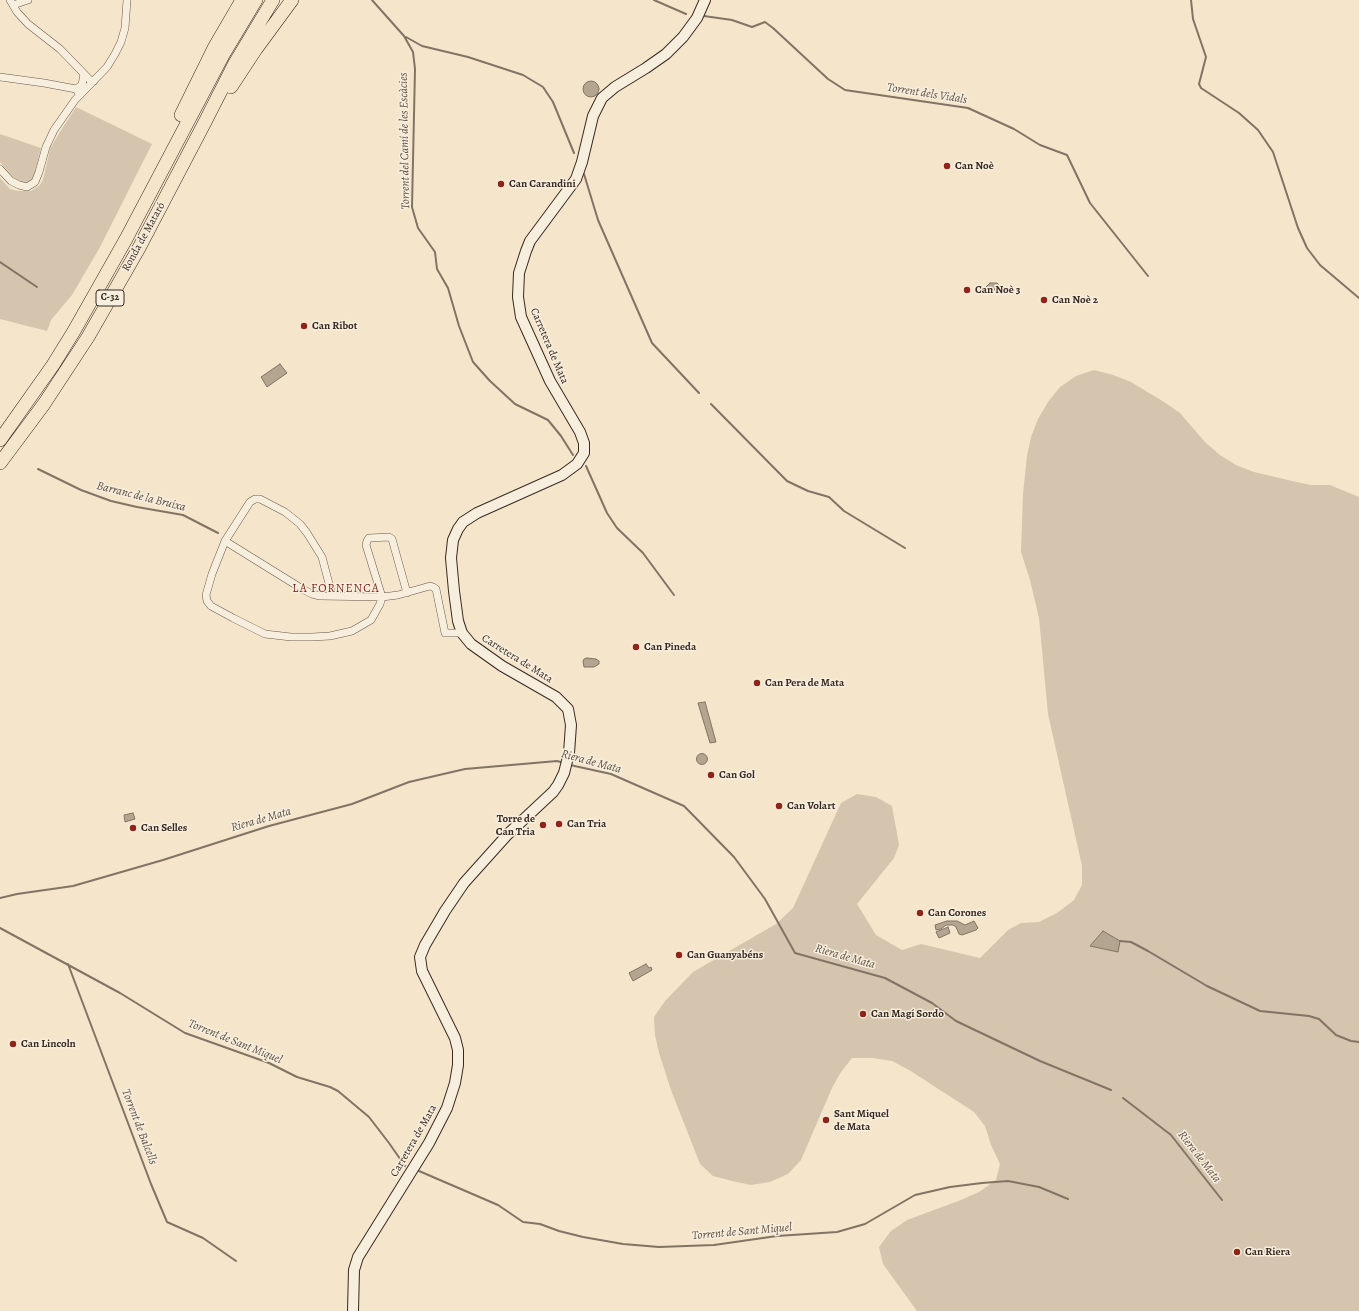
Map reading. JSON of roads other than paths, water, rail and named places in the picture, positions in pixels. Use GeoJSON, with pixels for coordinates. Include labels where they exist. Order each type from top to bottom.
{"type":"FeatureCollection","features":[{"type":"Feature","properties":{"kind":"highway"},"geometry":{"type":"LineString","coordinates":[[126,238],[134,213],[149,181],[214,48],[242,0]]}},
{"type":"Feature","properties":{"kind":"highway","name":"Ronda de Mataró"},"geometry":{"type":"LineString","coordinates":[[0,440],[53,365],[74,331],[126,238],[220,62],[256,0]]}},
{"type":"Feature","properties":{"kind":"highway","name":"Ronda de Mataró"},"geometry":{"type":"LineString","coordinates":[[0,463],[44,404],[88,337],[142,241],[235,63],[273,0]]}},
{"type":"Feature","properties":{"kind":"highway"},"geometry":{"type":"LineString","coordinates":[[205,122],[229,91],[256,49],[292,0]]}},
{"type":"Feature","properties":{"kind":"highway"},"geometry":{"type":"LineString","coordinates":[[0,430],[22,409]]}},
{"type":"Feature","properties":{"kind":"street"},"geometry":{"type":"LineString","coordinates":[[28,0],[12,3],[28,24],[60,49],[90,80],[94,81]]}},
{"type":"Feature","properties":{"kind":"street"},"geometry":{"type":"LineString","coordinates":[[78,92],[94,81],[107,67],[121,42],[125,28],[127,0]]}},
{"type":"Feature","properties":{"kind":"street","name":"Carretera de Mata"},"geometry":{"type":"LineString","coordinates":[[353,1311],[354,1270],[358,1257],[430,1143],[447,1108],[457,1071],[458,1050],[455,1038],[422,971],[420,957],[425,945],[445,911],[464,884],[508,834],[553,792],[564,773],[569,753],[571,725],[568,709],[556,697],[502,666],[471,644],[462,633],[455,604],[451,558],[453,540],[463,522],[477,513],[569,471],[577,464],[584,453],[584,443],[580,432],[550,381],[521,317],[518,297],[519,273],[526,251],[536,233],[576,179],[582,162],[593,116],[602,98],[615,87],[666,54],[683,37],[697,18],[705,0]]}},
{"type":"Feature","properties":{"kind":"street"},"geometry":{"type":"LineString","coordinates":[[0,169],[11,181],[18,185],[27,187],[35,182],[50,139],[78,92],[82,84],[84,74]]}},
{"type":"Feature","properties":{"kind":"street"},"geometry":{"type":"LineString","coordinates":[[0,77],[44,82],[78,92]]}},
{"type":"Feature","properties":{"kind":"street"},"geometry":{"type":"LineString","coordinates":[[332,595],[322,556],[300,524],[285,512],[260,499],[255,499],[250,502],[225,541],[212,574],[206,595],[207,601],[211,606],[220,612],[266,634],[291,637],[312,637],[330,636],[352,631],[371,620],[380,604],[382,597],[366,545],[367,541],[369,538],[389,537],[392,539],[407,593]]}},
{"type":"Feature","properties":{"kind":"street"},"geometry":{"type":"LineString","coordinates":[[225,541],[312,594],[320,596],[382,597],[407,593],[430,586],[433,587],[436,589],[446,633],[462,633]]}},
{"type":"Feature","properties":{"kind":"waterway","name":"Torrent del Camí de les Escàcies"},"geometry":{"type":"LineString","coordinates":[[372,0],[404,36],[413,52],[415,69],[412,207],[418,228],[435,252],[437,269],[448,288],[459,326],[473,362],[490,381],[515,404],[548,420],[561,436],[573,455]]}},
{"type":"Feature","properties":{"kind":"waterway","name":"Torrent dels Vidals"},"geometry":{"type":"LineString","coordinates":[[654,0],[686,14]]}},
{"type":"Feature","properties":{"kind":"waterway"},"geometry":{"type":"LineString","coordinates":[[1191,0],[1193,19],[1206,57],[1199,84],[1201,88],[1239,113],[1258,130],[1273,152],[1298,228],[1307,248],[1320,265],[1359,298]]}},
{"type":"Feature","properties":{"kind":"waterway","name":"Torrent dels Vidals"},"geometry":{"type":"LineString","coordinates":[[704,16],[732,20],[752,27],[765,22],[828,79],[845,90],[968,108],[1014,129],[1040,145],[1067,155],[1090,203],[1148,276]]}},
{"type":"Feature","properties":{"kind":"waterway"},"geometry":{"type":"LineString","coordinates":[[406,37],[422,46],[468,57],[523,75],[543,87],[553,102],[574,153]]}},
{"type":"Feature","properties":{"kind":"waterway"},"geometry":{"type":"LineString","coordinates":[[584,174],[598,220],[652,343],[699,393]]}},
{"type":"Feature","properties":{"kind":"waterway"},"geometry":{"type":"LineString","coordinates":[[0,262],[37,287]]}},
{"type":"Feature","properties":{"kind":"waterway"},"geometry":{"type":"LineString","coordinates":[[711,404],[787,481],[808,491],[829,497],[844,511],[905,548]]}},
{"type":"Feature","properties":{"kind":"waterway","name":"Torrent del Camí de les Escàcies"},"geometry":{"type":"LineString","coordinates":[[586,466],[607,513],[617,528],[643,553],[674,595]]}},
{"type":"Feature","properties":{"kind":"waterway","name":"Barranc de la Bruixa"},"geometry":{"type":"LineString","coordinates":[[38,469],[81,490],[111,501],[183,515],[218,533]]}},
{"type":"Feature","properties":{"kind":"waterway","name":"Riera de Mata"},"geometry":{"type":"LineString","coordinates":[[0,898],[73,886],[163,860],[269,826],[352,804],[409,782],[465,769],[557,761],[564,763]]}},
{"type":"Feature","properties":{"kind":"waterway","name":"Riera de Mata"},"geometry":{"type":"LineString","coordinates":[[570,765],[611,774],[684,806],[734,857],[765,899],[795,953],[885,978],[932,1003],[956,1021],[1040,1061],[1111,1090]]}},
{"type":"Feature","properties":{"kind":"waterway","name":"Torrent de Sant Miquel"},"geometry":{"type":"LineString","coordinates":[[0,928],[120,993],[185,1033],[269,1063],[297,1077],[330,1087],[338,1091],[369,1117],[405,1166]]}},
{"type":"Feature","properties":{"kind":"waterway"},"geometry":{"type":"LineString","coordinates":[[1120,941],[1131,942],[1207,986],[1260,1011],[1309,1016],[1319,1019],[1336,1035],[1351,1041],[1359,1042]]}},
{"type":"Feature","properties":{"kind":"waterway","name":"Torrent de Balcells"},"geometry":{"type":"LineString","coordinates":[[68,964],[151,1184],[167,1222],[203,1238],[236,1261]]}},
{"type":"Feature","properties":{"kind":"waterway","name":"Riera de Mata"},"geometry":{"type":"LineString","coordinates":[[1123,1098],[1171,1135],[1222,1200]]}},
{"type":"Feature","properties":{"kind":"waterway","name":"Torrent de Sant Miquel"},"geometry":{"type":"LineString","coordinates":[[419,1171],[498,1205],[523,1222],[540,1224],[559,1231],[583,1237],[623,1244],[659,1247],[714,1245],[777,1236],[837,1232],[865,1224],[915,1195],[950,1187],[982,1183],[1008,1181],[1039,1187],[1068,1199]]}},
{"type":"Feature","properties":{"kind":"place","name":"Can Noè"},"geometry":{"type":"Point","coordinates":[947,166]}},
{"type":"Feature","properties":{"kind":"place","name":"Can Carandini"},"geometry":{"type":"Point","coordinates":[501,184]}},
{"type":"Feature","properties":{"kind":"place","name":"Can Noè 3"},"geometry":{"type":"Point","coordinates":[967,290]}},
{"type":"Feature","properties":{"kind":"place","name":"Can Noè 2"},"geometry":{"type":"Point","coordinates":[1044,300]}},
{"type":"Feature","properties":{"kind":"place","name":"Can Ribot"},"geometry":{"type":"Point","coordinates":[304,326]}},
{"type":"Feature","properties":{"kind":"place","name":"Can Pineda"},"geometry":{"type":"Point","coordinates":[636,647]}},
{"type":"Feature","properties":{"kind":"place","name":"Can Pera de Mata"},"geometry":{"type":"Point","coordinates":[757,683]}},
{"type":"Feature","properties":{"kind":"place","name":"Can Gol"},"geometry":{"type":"Point","coordinates":[711,775]}},
{"type":"Feature","properties":{"kind":"place","name":"Can Volart"},"geometry":{"type":"Point","coordinates":[779,806]}},
{"type":"Feature","properties":{"kind":"place","name":"Can Tria"},"geometry":{"type":"Point","coordinates":[559,824]}},
{"type":"Feature","properties":{"kind":"place","name":"Torre de Can Tria"},"geometry":{"type":"Point","coordinates":[543,825]}},
{"type":"Feature","properties":{"kind":"place","name":"Can Selles"},"geometry":{"type":"Point","coordinates":[133,828]}},
{"type":"Feature","properties":{"kind":"place","name":"Can Corones"},"geometry":{"type":"Point","coordinates":[920,913]}},
{"type":"Feature","properties":{"kind":"place","name":"Can Guanyabéns"},"geometry":{"type":"Point","coordinates":[679,955]}},
{"type":"Feature","properties":{"kind":"place","name":"Can Magí Sordo"},"geometry":{"type":"Point","coordinates":[863,1014]}},
{"type":"Feature","properties":{"kind":"place","name":"Can Lincoln"},"geometry":{"type":"Point","coordinates":[13,1044]}},
{"type":"Feature","properties":{"kind":"place","name":"Sant Miquel de Mata"},"geometry":{"type":"Point","coordinates":[826,1120]}},
{"type":"Feature","properties":{"kind":"place","name":"Can Riera"},"geometry":{"type":"Point","coordinates":[1237,1252]}},
{"type":"Feature","properties":{"kind":"district","name":"LA FORNENCA"},"geometry":{"type":"Point","coordinates":[336,589]}}]}
